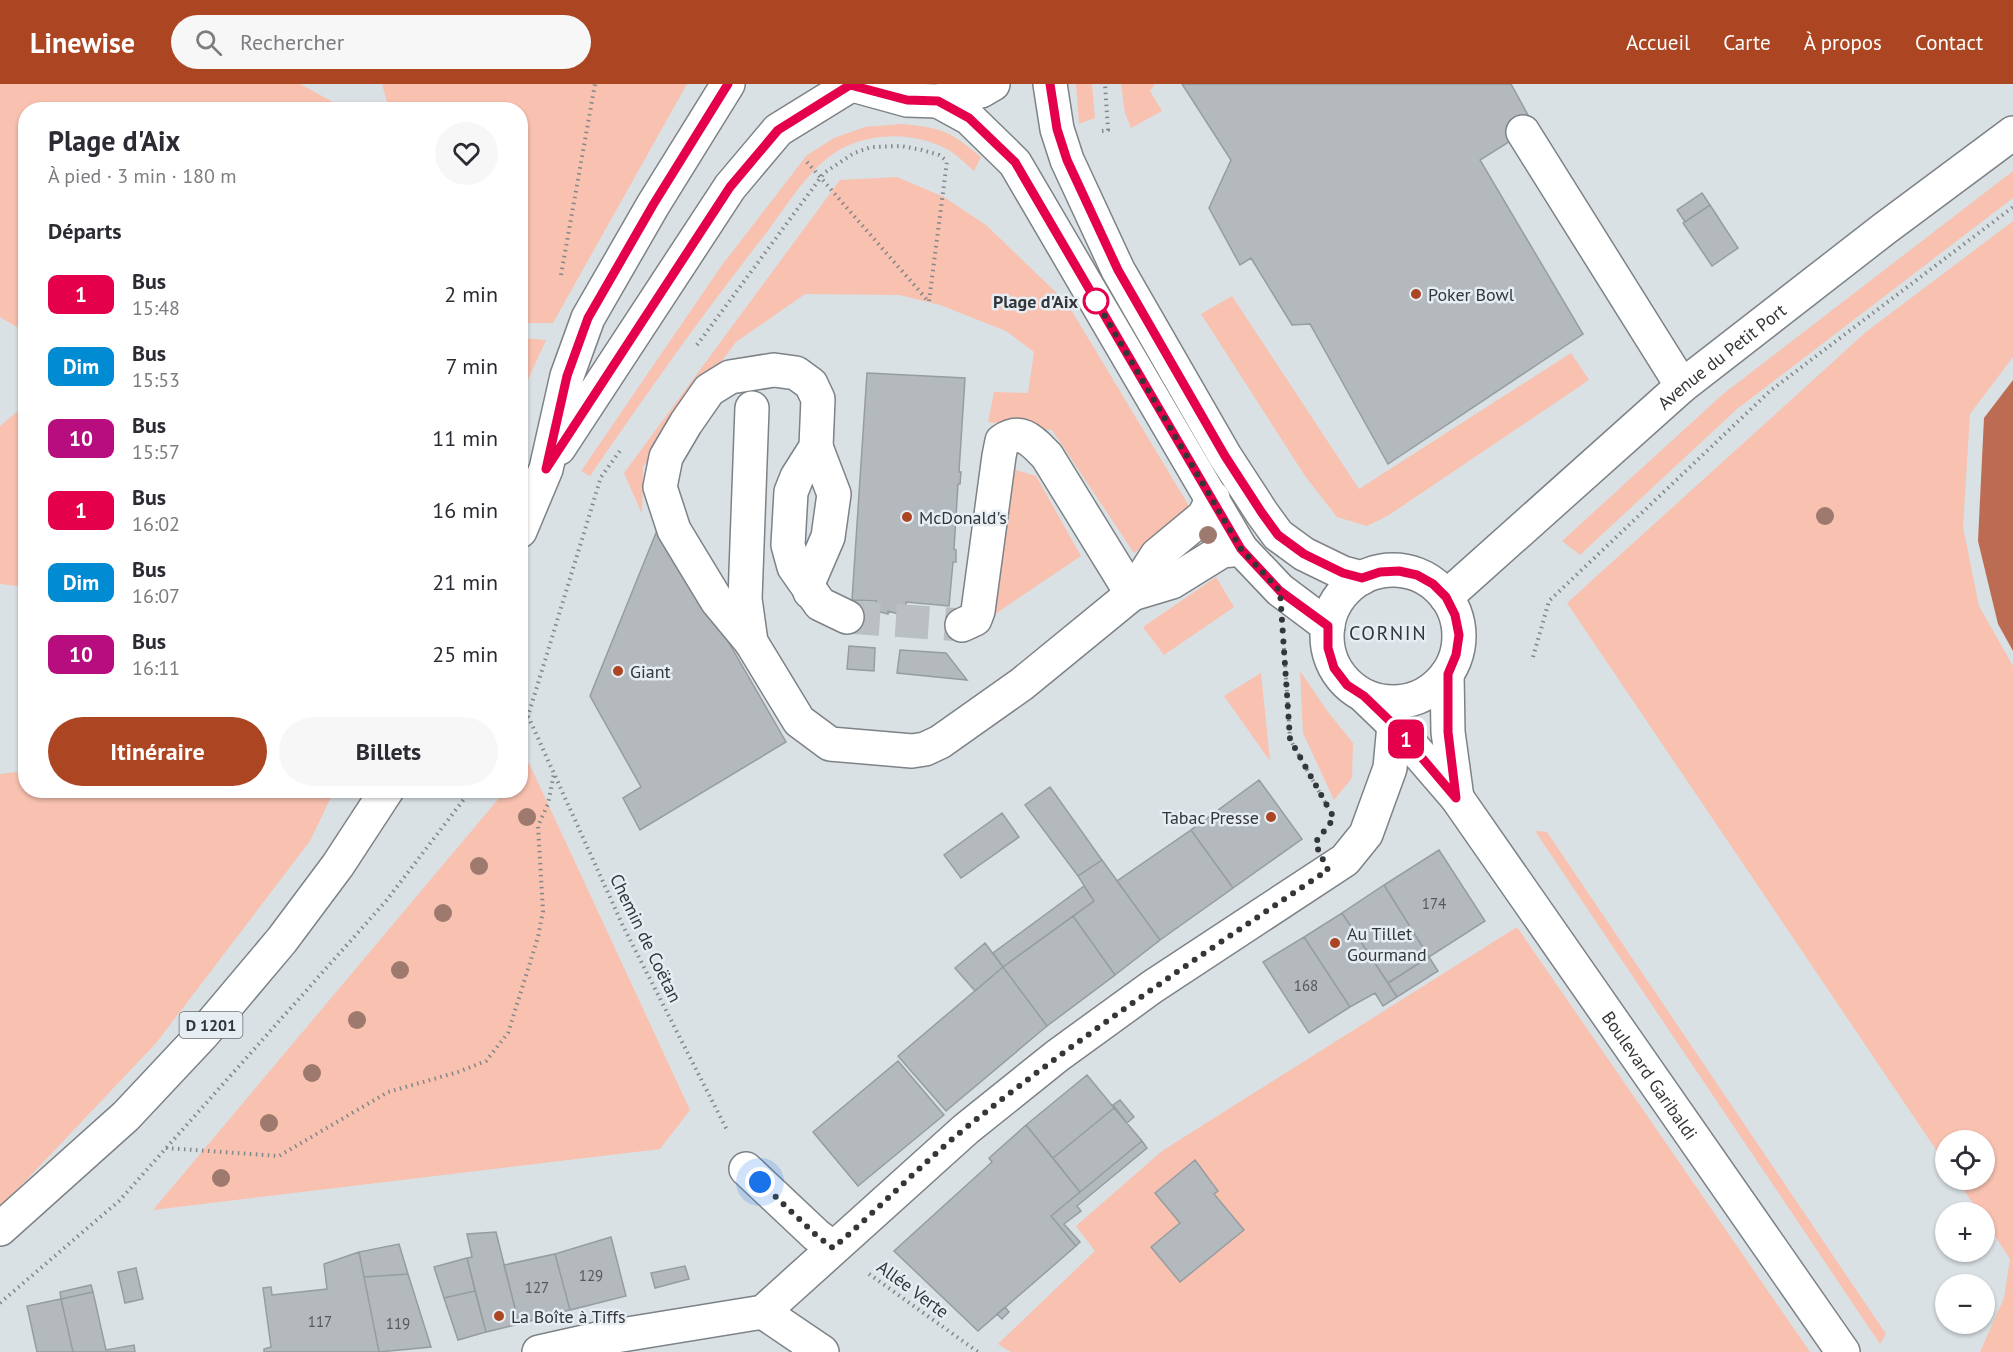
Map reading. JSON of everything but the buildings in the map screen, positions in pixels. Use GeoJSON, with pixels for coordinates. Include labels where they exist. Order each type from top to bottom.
{"type":"FeatureCollection","features":[{"type":"Feature","properties":{"kind":"main road"},"geometry":{"type":"LineString","coordinates":[[528,512],[546,469],[567,376],[588,318],[653,205],[728,84]]}},
{"type":"Feature","properties":{"kind":"main road"},"geometry":{"type":"LineString","coordinates":[[546,469],[730,187],[778,130],[850,85],[907,100],[938,101],[981,91],[993,84]]}},
{"type":"Feature","properties":{"kind":"main road"},"geometry":{"type":"LineString","coordinates":[[1050,84],[1057,129],[1067,160],[1118,270],[1225,456],[1278,535],[1304,554],[1343,573],[1362,578]]}},
{"type":"Feature","properties":{"kind":"main road"},"geometry":{"type":"LineString","coordinates":[[938,101],[969,118],[1015,162],[1241,549],[1280,591],[1328,626]]}},
{"type":"Feature","properties":{"kind":"main road"},"geometry":{"type":"LineString","coordinates":[[1523,132],[1682,386]]}},
{"type":"Feature","properties":{"kind":"main road","name":"Avenue du Petit Port"},"geometry":{"type":"LineString","coordinates":[[1446,597],[1682,386],[1884,229],[2013,133]]}},
{"type":"Feature","properties":{"kind":"main road"},"geometry":{"type":"LineString","coordinates":[[847,616],[820,604],[810,592],[794,567],[788,545],[791,492],[797,477],[816,447],[818,399],[811,384],[796,373],[774,370],[730,377],[709,390],[666,457],[660,488],[674,530],[717,601],[751,642],[799,721],[830,744],[912,751],[925,749],[940,742],[1022,684],[1132,594],[1157,555],[1204,516],[1213,498]]}},
{"type":"Feature","properties":{"kind":"main road"},"geometry":{"type":"LineString","coordinates":[[751,642],[745,599],[752,408]]}},
{"type":"Feature","properties":{"kind":"main road"},"geometry":{"type":"LineString","coordinates":[[962,625],[975,619],[978,610],[999,456],[1002,441],[1012,435],[1023,436],[1034,442],[1047,456],[1132,594]]}},
{"type":"Feature","properties":{"kind":"main road"},"geometry":{"type":"LineString","coordinates":[[1132,594],[1172,582],[1222,551],[1241,549]]}},
{"type":"Feature","properties":{"kind":"main road"},"geometry":{"type":"LineString","coordinates":[[1399,571],[1417,575],[1433,584],[1446,597],[1455,615],[1459,635],[1456,655],[1448,674],[1435,687],[1419,697],[1401,702],[1382,701],[1364,696],[1347,685],[1334,668],[1328,648],[1328,626],[1334,607],[1346,590],[1362,578],[1380,572],[1399,571]]}},
{"type":"Feature","properties":{"kind":"main road","name":"Boulevard Garibaldi"},"geometry":{"type":"LineString","coordinates":[[1448,674],[1448,732],[1456,798]]}},
{"type":"Feature","properties":{"kind":"main road","name":"Boulevard Garibaldi"},"geometry":{"type":"LineString","coordinates":[[1364,696],[1394,725],[1456,798],[1842,1352]]}},
{"type":"Feature","properties":{"kind":"main road"},"geometry":{"type":"LineString","coordinates":[[539,1352],[763,1312],[966,1129],[1057,1056],[1152,987],[1345,860],[1366,834],[1390,768],[1394,725]]}},
{"type":"Feature","properties":{"kind":"main road","name":"D 1201"},"geometry":{"type":"LineString","coordinates":[[0,1229],[126,1116],[202,1035],[282,940],[338,865],[382,798]]}},
{"type":"Feature","properties":{"kind":"main road"},"geometry":{"type":"LineString","coordinates":[[746,1169],[816,1235],[833,1248]]}},
{"type":"Feature","properties":{"kind":"main road"},"geometry":{"type":"LineString","coordinates":[[763,1312],[822,1352]]}},
{"type":"Feature","properties":{"kind":"path"},"geometry":{"type":"LineString","coordinates":[[560,278],[595,84]]}},
{"type":"Feature","properties":{"kind":"path"},"geometry":{"type":"LineString","coordinates":[[778,130],[929,302],[947,160]]}},
{"type":"Feature","properties":{"kind":"path"},"geometry":{"type":"LineString","coordinates":[[1533,657],[1549,601],[1770,391],[2013,207]]}},
{"type":"Feature","properties":{"kind":"path"},"geometry":{"type":"LineString","coordinates":[[1280,591],[1290,739],[1334,818],[1315,843],[1328,870]]}},
{"type":"Feature","properties":{"kind":"path","name":"Chemin de Coëtan"},"geometry":{"type":"LineString","coordinates":[[528,716],[623,926],[746,1169]]}},
{"type":"Feature","properties":{"kind":"path"},"geometry":{"type":"LineString","coordinates":[[166,1148],[279,1156],[388,1092],[458,1072],[486,1061],[508,1033],[538,937],[543,911],[538,826],[548,804],[554,773]]}},
{"type":"Feature","properties":{"kind":"path","name":"Allée Verte"},"geometry":{"type":"LineString","coordinates":[[833,1248],[978,1352]]}},
{"type":"Feature","properties":{"kind":"shaded area"},"geometry":{"type":"Polygon","coordinates":[[[0,84],[300,84],[333,102],[18,102],[18,328],[0,317],[0,84]]]}},
{"type":"Feature","properties":{"kind":"shaded area"},"geometry":{"type":"Polygon","coordinates":[[[382,84],[687,84],[553,323],[528,323],[528,102],[387,102],[382,84]]]}},
{"type":"Feature","properties":{"kind":"shaded area"},"geometry":{"type":"Polygon","coordinates":[[[1076,84],[1092,84],[1095,118],[1079,124],[1076,84]]]}},
{"type":"Feature","properties":{"kind":"shaded area"},"geometry":{"type":"Polygon","coordinates":[[[1121,84],[1155,84],[1150,91],[1162,111],[1131,128],[1125,113],[1121,84]]]}},
{"type":"Feature","properties":{"kind":"shaded area"},"geometry":{"type":"Polygon","coordinates":[[[902,124],[937,129],[961,141],[981,157],[974,171],[945,148],[906,137],[878,137],[865,140],[851,144],[828,158],[800,187],[721,292],[590,476],[581,471],[722,265],[807,155],[834,138],[865,127],[902,124]]]}},
{"type":"Feature","properties":{"kind":"shaded area"},"geometry":{"type":"Polygon","coordinates":[[[2013,171],[2013,198],[1737,409],[1580,555],[1562,541],[1723,394],[2013,171]]]}},
{"type":"Feature","properties":{"kind":"shaded area"},"geometry":{"type":"Polygon","coordinates":[[[897,177],[944,197],[986,225],[1067,303],[1192,511],[1134,553],[1052,430],[988,422],[994,392],[1028,393],[1034,352],[1006,331],[940,305],[899,295],[805,294],[736,342],[643,467],[642,514],[624,473],[840,180],[897,177]]]}},
{"type":"Feature","properties":{"kind":"shaded area"},"geometry":{"type":"Polygon","coordinates":[[[2013,221],[2013,357],[1970,414],[1963,527],[1979,606],[2013,666],[2013,1352],[1980,1352],[1988,1334],[1995,1334],[1995,1318],[2004,1298],[2010,1259],[1995,1236],[1995,1202],[1972,1202],[1964,1190],[1995,1190],[1995,1130],[1935,1130],[1935,1148],[1567,603],[1866,332],[2013,221]]]}},
{"type":"Feature","properties":{"kind":"shaded area"},"geometry":{"type":"Polygon","coordinates":[[[1232,296],[1359,489],[1571,353],[1589,380],[1389,515],[1367,526],[1337,517],[1305,476],[1201,314],[1232,296]]]}},
{"type":"Feature","properties":{"kind":"shaded area"},"geometry":{"type":"Polygon","coordinates":[[[528,339],[546,340],[528,380],[528,339]]]}},
{"type":"Feature","properties":{"kind":"shaded area"},"geometry":{"type":"Polygon","coordinates":[[[2013,380],[2013,651],[1998,624],[1978,541],[1984,418],[2013,380]]]}},
{"type":"Feature","properties":{"kind":"shaded area"},"geometry":{"type":"Polygon","coordinates":[[[18,411],[18,586],[0,584],[0,426],[18,411]]]}},
{"type":"Feature","properties":{"kind":"shaded area"},"geometry":{"type":"Polygon","coordinates":[[[1013,469],[1036,476],[1081,556],[989,618],[1013,469]]]}},
{"type":"Feature","properties":{"kind":"shaded area"},"geometry":{"type":"Polygon","coordinates":[[[1216,577],[1234,607],[1164,655],[1143,627],[1216,577]]]}},
{"type":"Feature","properties":{"kind":"shaded area"},"geometry":{"type":"Polygon","coordinates":[[[1300,671],[1353,743],[1352,778],[1334,800],[1303,733],[1300,671]]]}},
{"type":"Feature","properties":{"kind":"shaded area"},"geometry":{"type":"Polygon","coordinates":[[[1261,673],[1270,761],[1224,696],[1261,673]]]}},
{"type":"Feature","properties":{"kind":"shaded area"},"geometry":{"type":"Polygon","coordinates":[[[528,764],[690,1110],[660,1149],[153,1210],[499,798],[528,798],[528,764]]]}},
{"type":"Feature","properties":{"kind":"shaded area"},"geometry":{"type":"Polygon","coordinates":[[[18,772],[18,798],[331,798],[310,841],[157,1042],[0,1208],[0,774],[18,772]]]}},
{"type":"Feature","properties":{"kind":"shaded area"},"geometry":{"type":"Polygon","coordinates":[[[1535,831],[1547,832],[1886,1334],[1880,1344],[1535,831]]]}},
{"type":"Feature","properties":{"kind":"shaded area"},"geometry":{"type":"Polygon","coordinates":[[[1517,927],[1810,1352],[1011,1352],[998,1344],[1095,1251],[1076,1226],[1162,1151],[1517,927]]]}},
{"type":"Feature","properties":{"kind":"tunnel"},"geometry":{"type":"LineString","coordinates":[[847,617],[962,625]]}},
{"type":"Feature","properties":{"kind":"bus line","name":"1"},"geometry":{"type":"LineString","coordinates":[[728,84],[653,205],[588,318],[567,376],[546,469],[730,187],[778,130],[850,85],[907,100],[938,101],[969,118],[1015,162],[1241,549],[1280,591],[1328,626],[1328,648],[1334,668],[1347,685],[1364,696],[1394,725],[1456,798],[1448,732],[1448,674],[1456,655],[1459,635],[1455,615],[1446,597],[1433,584],[1417,575],[1399,571],[1380,572],[1362,578],[1343,573],[1304,554],[1278,535],[1225,456],[1118,270],[1060,141],[1050,84]]}},
{"type":"Feature","properties":{"kind":"place","name":"Poker Bowl"},"geometry":{"type":"Point","coordinates":[1416,294]}},
{"type":"Feature","properties":{"kind":"place","name":"Plage d'Aix"},"geometry":{"type":"Point","coordinates":[1096,301]}},
{"type":"Feature","properties":{"kind":"place","name":"McDonald's"},"geometry":{"type":"Point","coordinates":[907,517]}},
{"type":"Feature","properties":{"kind":"place","name":"Giant"},"geometry":{"type":"Point","coordinates":[618,671]}},
{"type":"Feature","properties":{"kind":"place","name":"Tabac Presse"},"geometry":{"type":"Point","coordinates":[1271,817]}},
{"type":"Feature","properties":{"kind":"place","name":"Au Tillet Gourmand"},"geometry":{"type":"Point","coordinates":[1335,943]}},
{"type":"Feature","properties":{"kind":"place","name":"La Boîte à Tiffs"},"geometry":{"type":"Point","coordinates":[499,1316]}},
{"type":"Feature","properties":{"kind":"district","name":"CORNIN"},"geometry":{"type":"Point","coordinates":[1388,633]}},
{"type":"Feature","properties":{"kind":"route"},"geometry":{"type":"LineString","coordinates":[[760,1182],[833,1248],[966,1129],[1057,1056],[1152,987],[1328,870],[1315,843],[1334,818],[1290,739],[1280,591],[1241,549],[1096,301]]}}]}
